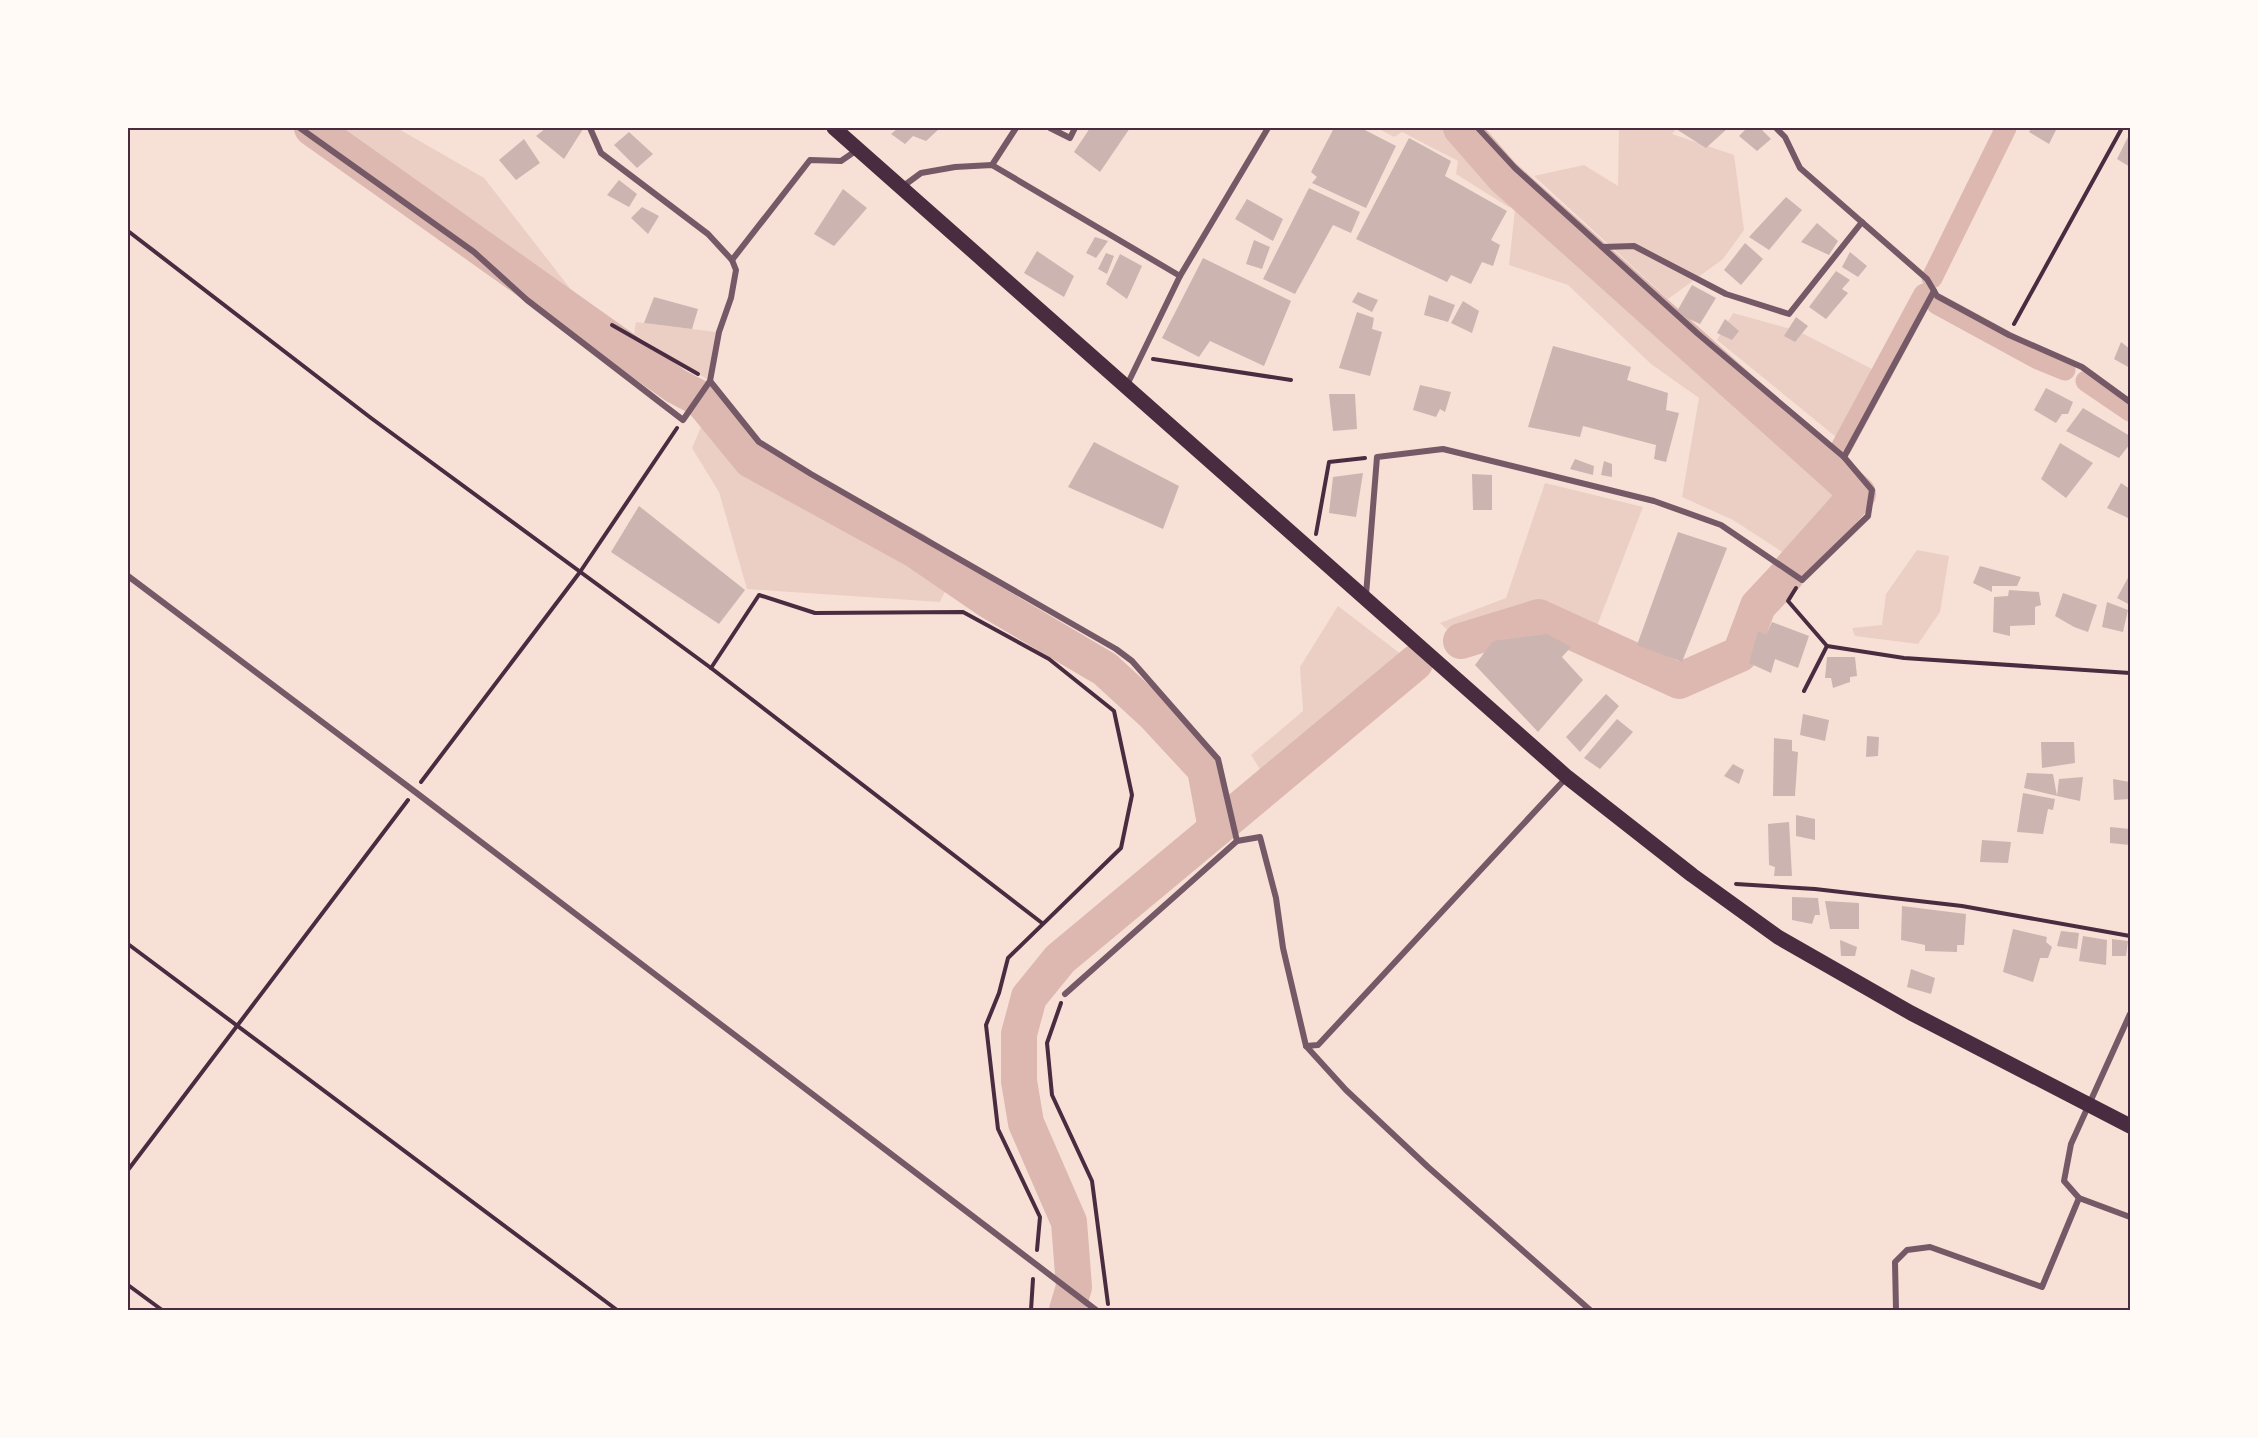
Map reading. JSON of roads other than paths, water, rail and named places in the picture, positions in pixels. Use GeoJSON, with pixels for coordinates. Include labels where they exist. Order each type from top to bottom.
{"type":"FeatureCollection","features":[{"type":"Feature","properties":{"kind":"main road"},"geometry":{"type":"LineString","coordinates":[[834,128],[1567,777],[1702,882],[1778,936],[1911,1013],[2130,1125]]}},
{"type":"Feature","properties":{"kind":"street"},"geometry":{"type":"LineString","coordinates":[[300,128],[474,252],[527,300],[683,420],[710,381],[719,332],[731,298],[736,270],[732,260],[708,234],[601,153],[590,128]]}},
{"type":"Feature","properties":{"kind":"street"},"geometry":{"type":"LineString","coordinates":[[992,165],[1016,128]]}},
{"type":"Feature","properties":{"kind":"street"},"geometry":{"type":"LineString","coordinates":[[1050,128],[1070,138],[1075,128]]}},
{"type":"Feature","properties":{"kind":"street"},"geometry":{"type":"LineString","coordinates":[[1127,387],[1180,276],[1268,128]]}},
{"type":"Feature","properties":{"kind":"street"},"geometry":{"type":"LineString","coordinates":[[1365,598],[1377,457],[1443,449],[1654,501],[1721,525],[1802,580],[1868,516],[1872,490],[1844,457],[1697,333],[1515,168],[1478,128]]}},
{"type":"Feature","properties":{"kind":"street"},"geometry":{"type":"LineString","coordinates":[[1776,128],[1785,137],[1800,168],[1926,279],[1937,296],[2008,335],[2082,367],[2130,402]]}},
{"type":"Feature","properties":{"kind":"street"},"geometry":{"type":"LineString","coordinates":[[732,260],[810,160],[841,161],[858,149]]}},
{"type":"Feature","properties":{"kind":"street"},"geometry":{"type":"LineString","coordinates":[[902,188],[921,173],[955,167],[992,165],[1180,276]]}},
{"type":"Feature","properties":{"kind":"street"},"geometry":{"type":"LineString","coordinates":[[1603,248],[1634,246],[1726,294],[1789,314],[1862,222]]}},
{"type":"Feature","properties":{"kind":"street"},"geometry":{"type":"LineString","coordinates":[[1844,457],[1934,291]]}},
{"type":"Feature","properties":{"kind":"street"},"geometry":{"type":"LineString","coordinates":[[710,381],[759,442],[1116,649],[1132,661],[1218,759],[1237,841]]}},
{"type":"Feature","properties":{"kind":"street"},"geometry":{"type":"LineString","coordinates":[[128,576],[1024,1254],[1096,1311]]}},
{"type":"Feature","properties":{"kind":"street"},"geometry":{"type":"LineString","coordinates":[[1306,1046],[1318,1045],[1567,777]]}},
{"type":"Feature","properties":{"kind":"street"},"geometry":{"type":"LineString","coordinates":[[1065,993],[1237,841],[1260,837],[1276,898],[1283,948],[1306,1046],[1354,1098],[1590,1311]]}},
{"type":"Feature","properties":{"kind":"street"},"geometry":{"type":"LineString","coordinates":[[2130,1014],[2072,1144],[2064,1181],[2079,1198],[2130,1217]]}},
{"type":"Feature","properties":{"kind":"street"},"geometry":{"type":"LineString","coordinates":[[1896,1311],[1894,1262],[1907,1250],[1930,1247],[2042,1287],[2079,1198]]}},
{"type":"Feature","properties":{"kind":"waterway"},"geometry":{"type":"LineString","coordinates":[[312,128],[676,386],[701,399],[751,460],[915,550],[988,600],[1105,669],[1154,714],[1205,769],[1216,829]]}},
{"type":"Feature","properties":{"kind":"waterway"},"geometry":{"type":"LineString","coordinates":[[1461,128],[1503,176],[1858,494],[1791,569]]}},
{"type":"Feature","properties":{"kind":"waterway"},"geometry":{"type":"LineString","coordinates":[[1932,278],[2006,128]]}},
{"type":"Feature","properties":{"kind":"waterway"},"geometry":{"type":"LineString","coordinates":[[1841,448],[1924,294]]}},
{"type":"Feature","properties":{"kind":"waterway"},"geometry":{"type":"LineString","coordinates":[[1937,304],[2038,359],[2065,370]]}},
{"type":"Feature","properties":{"kind":"waterway"},"geometry":{"type":"LineString","coordinates":[[2086,381],[2130,411]]}},
{"type":"Feature","properties":{"kind":"waterway"},"geometry":{"type":"LineString","coordinates":[[1830,469],[1837,456]]}},
{"type":"Feature","properties":{"kind":"waterway"},"geometry":{"type":"LineString","coordinates":[[1461,641],[1539,617],[1679,681],[1740,654],[1758,606],[1786,576]]}},
{"type":"Feature","properties":{"kind":"waterway"},"geometry":{"type":"LineString","coordinates":[[1067,1310],[1074,1287],[1069,1222],[1026,1123],[1019,1081],[1019,1034],[1029,997],[1060,959],[1415,663]]}}]}
